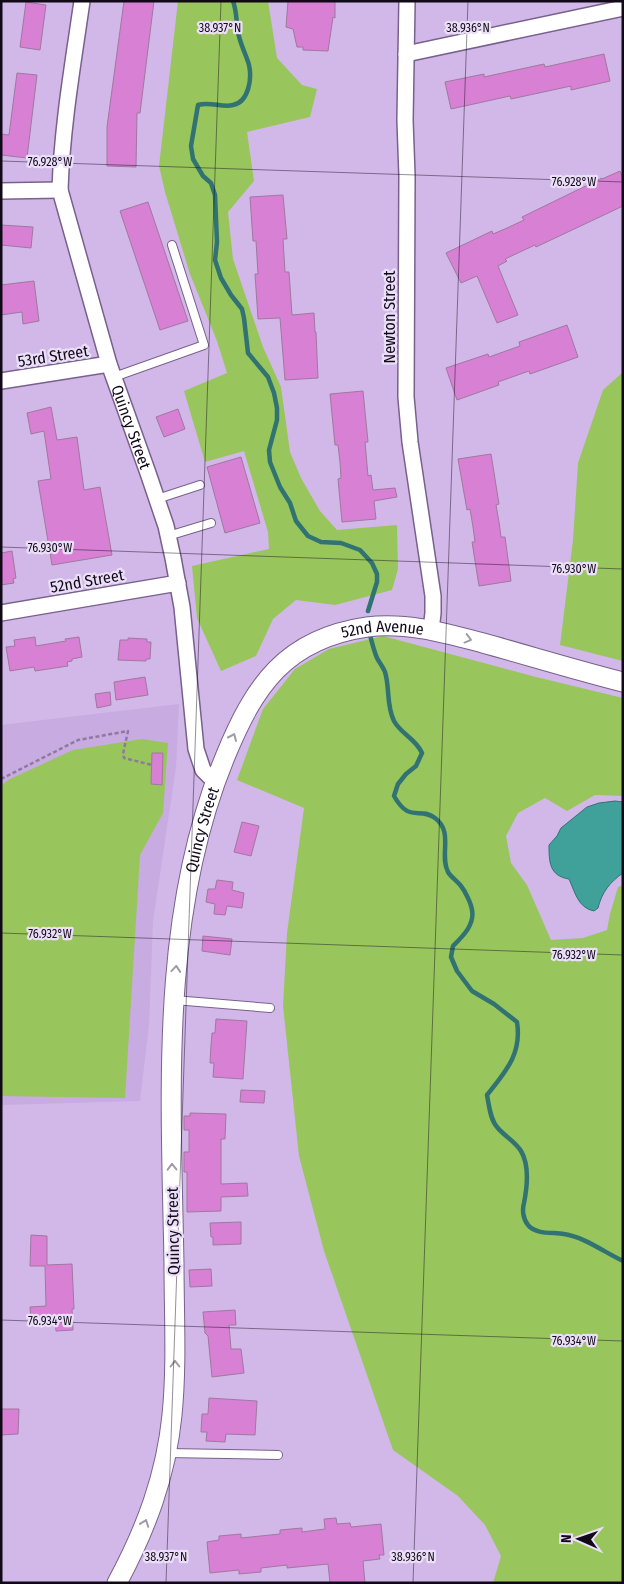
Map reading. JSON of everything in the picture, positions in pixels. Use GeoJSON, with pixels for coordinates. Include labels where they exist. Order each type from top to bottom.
{"type":"FeatureCollection","features":[{"type":"Feature","properties":{"kind":"street","name":"Quincy Street"},"geometry":{"type":"LineString","coordinates":[[82,1],[66,113],[60,190],[111,371],[157,498],[168,536],[182,607],[196,749],[203,770],[215,782],[201,832],[186,900],[178,950],[174,1000],[171,1113],[175,1373],[172,1415],[167,1453],[156,1493],[139,1539],[117,1583]]}},
{"type":"Feature","properties":{"kind":"street","name":"Newton Street"},"geometry":{"type":"LineString","coordinates":[[407,1],[405,120],[407,176],[406,397],[410,442],[433,596],[434,613],[431,630]]}},
{"type":"Feature","properties":{"kind":"street"},"geometry":{"type":"LineString","coordinates":[[406,54],[623,8]]}},
{"type":"Feature","properties":{"kind":"street"},"geometry":{"type":"LineString","coordinates":[[1,191],[60,190]]}},
{"type":"Feature","properties":{"kind":"street","name":"53rd Street"},"geometry":{"type":"LineString","coordinates":[[1,381],[111,371]]}},
{"type":"Feature","properties":{"kind":"street","name":"52nd Street"},"geometry":{"type":"LineString","coordinates":[[1,613],[178,583]]}},
{"type":"Feature","properties":{"kind":"street","name":"52nd Avenue"},"geometry":{"type":"LineString","coordinates":[[215,782],[239,725],[257,692],[278,668],[301,649],[326,637],[366,627],[392,626],[431,630],[623,682]]}},
{"type":"Feature","properties":{"kind":"lane"},"geometry":{"type":"LineString","coordinates":[[111,371],[204,344],[172,245]]}},
{"type":"Feature","properties":{"kind":"lane"},"geometry":{"type":"LineString","coordinates":[[157,498],[200,485]]}},
{"type":"Feature","properties":{"kind":"lane"},"geometry":{"type":"LineString","coordinates":[[168,536],[211,523]]}},
{"type":"Feature","properties":{"kind":"lane"},"geometry":{"type":"LineString","coordinates":[[174,1000],[270,1008]]}},
{"type":"Feature","properties":{"kind":"lane"},"geometry":{"type":"LineString","coordinates":[[167,1453],[278,1454]]}},
{"type":"Feature","properties":{"kind":"path"},"geometry":{"type":"LineString","coordinates":[[1,779],[78,740],[128,731],[123,754],[124,758],[152,765]]}},
{"type":"Feature","properties":{"kind":"shaded area"},"geometry":{"type":"Polygon","coordinates":[[[179,704],[176,767],[153,921],[149,1025],[140,1101],[1,1105],[1,725],[179,704]]]}},
{"type":"Feature","properties":{"kind":"shaded area"},"geometry":{"type":"Polygon","coordinates":[[[615,801],[623,802],[623,873],[607,888],[598,908],[594,911],[584,907],[575,894],[569,879],[557,875],[551,867],[549,845],[561,828],[587,807],[615,801]]]}},
{"type":"Feature","properties":{"kind":"green space"},"geometry":{"type":"Polygon","coordinates":[[[178,1],[268,1],[277,58],[302,85],[317,89],[310,117],[247,132],[254,181],[228,212],[233,259],[263,347],[281,387],[290,452],[301,478],[320,511],[337,530],[397,525],[398,569],[392,590],[335,605],[296,600],[273,619],[256,656],[221,671],[197,618],[192,566],[269,549],[268,532],[244,451],[205,462],[184,391],[227,373],[217,341],[190,274],[159,166],[178,1]]]}},
{"type":"Feature","properties":{"kind":"green space"},"geometry":{"type":"Polygon","coordinates":[[[623,372],[623,661],[560,645],[573,540],[578,463],[603,390],[623,372]]]}},
{"type":"Feature","properties":{"kind":"green space"},"geometry":{"type":"Polygon","coordinates":[[[383,636],[623,698],[623,796],[595,795],[567,811],[545,798],[518,813],[506,836],[511,863],[527,885],[551,940],[583,938],[607,930],[618,887],[623,885],[623,1583],[493,1583],[501,1556],[485,1525],[458,1496],[393,1450],[324,1251],[299,1156],[283,1006],[287,933],[304,808],[237,780],[263,709],[295,669],[329,649],[383,636]]]}},
{"type":"Feature","properties":{"kind":"green space"},"geometry":{"type":"Polygon","coordinates":[[[142,739],[168,743],[163,813],[140,855],[125,1098],[1,1096],[1,786],[8,780],[73,750],[142,739]]]}},
{"type":"Feature","properties":{"kind":"building"},"geometry":{"type":"Polygon","coordinates":[[[124,1],[154,1],[140,113],[137,113],[136,167],[107,166],[107,127],[124,1]]]}},
{"type":"Feature","properties":{"kind":"building"},"geometry":{"type":"Polygon","coordinates":[[[288,1],[335,1],[335,18],[333,17],[328,51],[303,50],[303,47],[297,47],[293,29],[286,27],[288,1]]]}},
{"type":"Feature","properties":{"kind":"building"},"geometry":{"type":"Polygon","coordinates":[[[26,2],[46,5],[40,50],[20,47],[26,2]]]}},
{"type":"Feature","properties":{"kind":"building"},"geometry":{"type":"Polygon","coordinates":[[[604,54],[610,81],[571,90],[571,86],[511,99],[510,96],[451,109],[445,82],[484,74],[484,77],[544,64],[545,67],[604,54]]]}},
{"type":"Feature","properties":{"kind":"building"},"geometry":{"type":"Polygon","coordinates":[[[17,73],[37,75],[27,158],[1,155],[1,134],[9,135],[17,73]]]}},
{"type":"Feature","properties":{"kind":"building"},"geometry":{"type":"Polygon","coordinates":[[[620,171],[623,178],[623,206],[536,247],[535,245],[505,259],[507,261],[498,266],[518,315],[497,323],[477,276],[461,283],[446,253],[492,231],[493,234],[524,220],[522,217],[620,171]]]}},
{"type":"Feature","properties":{"kind":"building"},"geometry":{"type":"Polygon","coordinates":[[[283,195],[287,239],[283,239],[285,272],[289,272],[292,315],[314,313],[318,378],[285,380],[280,318],[258,319],[255,274],[258,274],[256,241],[253,241],[250,197],[283,195]]]}},
{"type":"Feature","properties":{"kind":"building"},"geometry":{"type":"Polygon","coordinates":[[[148,202],[188,321],[160,330],[120,211],[148,202]]]}},
{"type":"Feature","properties":{"kind":"building"},"geometry":{"type":"Polygon","coordinates":[[[1,225],[33,227],[31,248],[1,245],[1,225]]]}},
{"type":"Feature","properties":{"kind":"building"},"geometry":{"type":"Polygon","coordinates":[[[34,281],[39,321],[23,324],[22,312],[1,315],[1,285],[34,281]]]}},
{"type":"Feature","properties":{"kind":"building"},"geometry":{"type":"Polygon","coordinates":[[[567,325],[578,357],[530,374],[529,371],[498,382],[499,385],[457,400],[446,368],[488,354],[489,357],[520,346],[519,342],[567,325]]]}},
{"type":"Feature","properties":{"kind":"building"},"geometry":{"type":"Polygon","coordinates":[[[363,391],[368,442],[365,442],[368,476],[371,475],[373,490],[395,488],[397,497],[374,501],[376,519],[342,522],[338,479],[341,478],[340,462],[338,445],[335,445],[330,394],[363,391]]]}},
{"type":"Feature","properties":{"kind":"building"},"geometry":{"type":"Polygon","coordinates":[[[51,407],[57,440],[77,437],[84,490],[100,487],[112,555],[52,565],[38,481],[51,479],[44,431],[31,434],[27,413],[51,407]]]}},
{"type":"Feature","properties":{"kind":"building"},"geometry":{"type":"Polygon","coordinates":[[[178,409],[185,429],[164,437],[156,417],[178,409]]]}},
{"type":"Feature","properties":{"kind":"building"},"geometry":{"type":"Polygon","coordinates":[[[491,454],[499,504],[496,505],[501,537],[505,537],[511,581],[479,586],[472,542],[475,542],[473,527],[470,509],[467,510],[458,459],[491,454]]]}},
{"type":"Feature","properties":{"kind":"building"},"geometry":{"type":"Polygon","coordinates":[[[241,457],[260,523],[225,533],[207,467],[241,457]]]}},
{"type":"Feature","properties":{"kind":"building"},"geometry":{"type":"Polygon","coordinates":[[[12,551],[16,578],[13,579],[14,583],[1,585],[1,553],[12,551]]]}},
{"type":"Feature","properties":{"kind":"building"},"geometry":{"type":"Polygon","coordinates":[[[35,637],[36,646],[79,637],[82,657],[67,662],[68,666],[35,671],[34,667],[10,671],[6,647],[15,646],[14,640],[35,637]]]}},
{"type":"Feature","properties":{"kind":"building"},"geometry":{"type":"Polygon","coordinates":[[[128,638],[147,639],[147,642],[151,642],[150,659],[146,659],[146,661],[118,660],[120,640],[128,640],[128,638]]]}},
{"type":"Feature","properties":{"kind":"building"},"geometry":{"type":"Polygon","coordinates":[[[145,677],[148,695],[116,700],[114,682],[145,677]]]}},
{"type":"Feature","properties":{"kind":"building"},"geometry":{"type":"Polygon","coordinates":[[[110,692],[111,705],[97,708],[95,694],[110,692]]]}},
{"type":"Feature","properties":{"kind":"building"},"geometry":{"type":"Polygon","coordinates":[[[152,753],[163,753],[162,785],[151,784],[152,753]]]}},
{"type":"Feature","properties":{"kind":"building"},"geometry":{"type":"Polygon","coordinates":[[[242,822],[259,826],[251,856],[234,852],[242,822]]]}},
{"type":"Feature","properties":{"kind":"building"},"geometry":{"type":"Polygon","coordinates":[[[217,880],[233,882],[232,890],[244,893],[242,908],[227,906],[225,915],[214,914],[215,904],[206,902],[208,889],[215,889],[217,880]]]}},
{"type":"Feature","properties":{"kind":"building"},"geometry":{"type":"Polygon","coordinates":[[[203,936],[232,939],[230,955],[202,951],[203,936]]]}},
{"type":"Feature","properties":{"kind":"building"},"geometry":{"type":"Polygon","coordinates":[[[216,1019],[247,1021],[243,1079],[213,1077],[214,1063],[210,1063],[212,1033],[215,1033],[216,1019]]]}},
{"type":"Feature","properties":{"kind":"building"},"geometry":{"type":"Polygon","coordinates":[[[241,1090],[265,1091],[264,1103],[240,1102],[241,1090]]]}},
{"type":"Feature","properties":{"kind":"building"},"geometry":{"type":"Polygon","coordinates":[[[190,1113],[226,1114],[225,1139],[221,1139],[221,1184],[247,1183],[248,1196],[221,1197],[221,1211],[187,1212],[187,1172],[184,1172],[184,1152],[189,1152],[189,1130],[184,1130],[184,1116],[190,1116],[190,1113]]]}},
{"type":"Feature","properties":{"kind":"building"},"geometry":{"type":"Polygon","coordinates":[[[241,1222],[241,1244],[213,1245],[210,1223],[241,1222]]]}},
{"type":"Feature","properties":{"kind":"building"},"geometry":{"type":"Polygon","coordinates":[[[31,1235],[47,1236],[47,1265],[72,1264],[73,1330],[56,1331],[55,1320],[31,1321],[30,1307],[46,1306],[45,1266],[30,1266],[31,1235]]]}},
{"type":"Feature","properties":{"kind":"building"},"geometry":{"type":"Polygon","coordinates":[[[211,1269],[212,1286],[190,1287],[189,1270],[211,1269]]]}},
{"type":"Feature","properties":{"kind":"building"},"geometry":{"type":"Polygon","coordinates":[[[235,1310],[236,1325],[229,1325],[231,1349],[241,1349],[244,1373],[212,1377],[208,1336],[205,1333],[203,1312],[235,1310]]]}},
{"type":"Feature","properties":{"kind":"building"},"geometry":{"type":"Polygon","coordinates":[[[209,1398],[257,1401],[255,1435],[226,1434],[225,1442],[206,1441],[207,1432],[201,1432],[202,1414],[208,1414],[209,1398]]]}},
{"type":"Feature","properties":{"kind":"building"},"geometry":{"type":"Polygon","coordinates":[[[1,1409],[19,1409],[18,1434],[1,1435],[1,1409]]]}},
{"type":"Feature","properties":{"kind":"building"},"geometry":{"type":"Polygon","coordinates":[[[336,1518],[337,1524],[350,1523],[351,1527],[381,1524],[384,1555],[379,1555],[380,1559],[363,1561],[365,1583],[330,1583],[328,1564],[287,1568],[287,1565],[261,1568],[261,1572],[239,1574],[239,1570],[210,1573],[207,1542],[219,1540],[219,1536],[241,1534],[241,1538],[280,1534],[280,1530],[302,1528],[302,1532],[325,1529],[324,1519],[336,1518]]]}},
{"type":"Feature","properties":{"kind":"waterway"},"geometry":{"type":"LineString","coordinates":[[233,1],[237,28],[249,65],[248,89],[243,99],[233,105],[198,105],[191,146],[193,159],[203,176],[211,183],[215,195],[217,242],[215,260],[221,278],[242,309],[248,353],[268,377],[274,393],[277,420],[269,450],[270,462],[280,487],[290,503],[296,521],[308,536],[321,542],[341,543],[360,550],[372,563],[377,574],[377,582],[368,611]]}},
{"type":"Feature","properties":{"kind":"waterway"},"geometry":{"type":"LineString","coordinates":[[370,635],[377,658],[385,672],[390,709],[394,721],[422,753],[416,766],[398,784],[394,796],[405,810],[414,813],[424,813],[435,818],[441,824],[444,830],[445,858],[448,872],[463,888],[471,907],[472,921],[464,935],[453,946],[451,957],[457,971],[472,991],[494,1004],[517,1022],[518,1033],[515,1053],[506,1070],[487,1095],[490,1112],[495,1124],[519,1147],[526,1163],[527,1177],[523,1209],[525,1220],[535,1230],[579,1238],[623,1261]]}}]}
